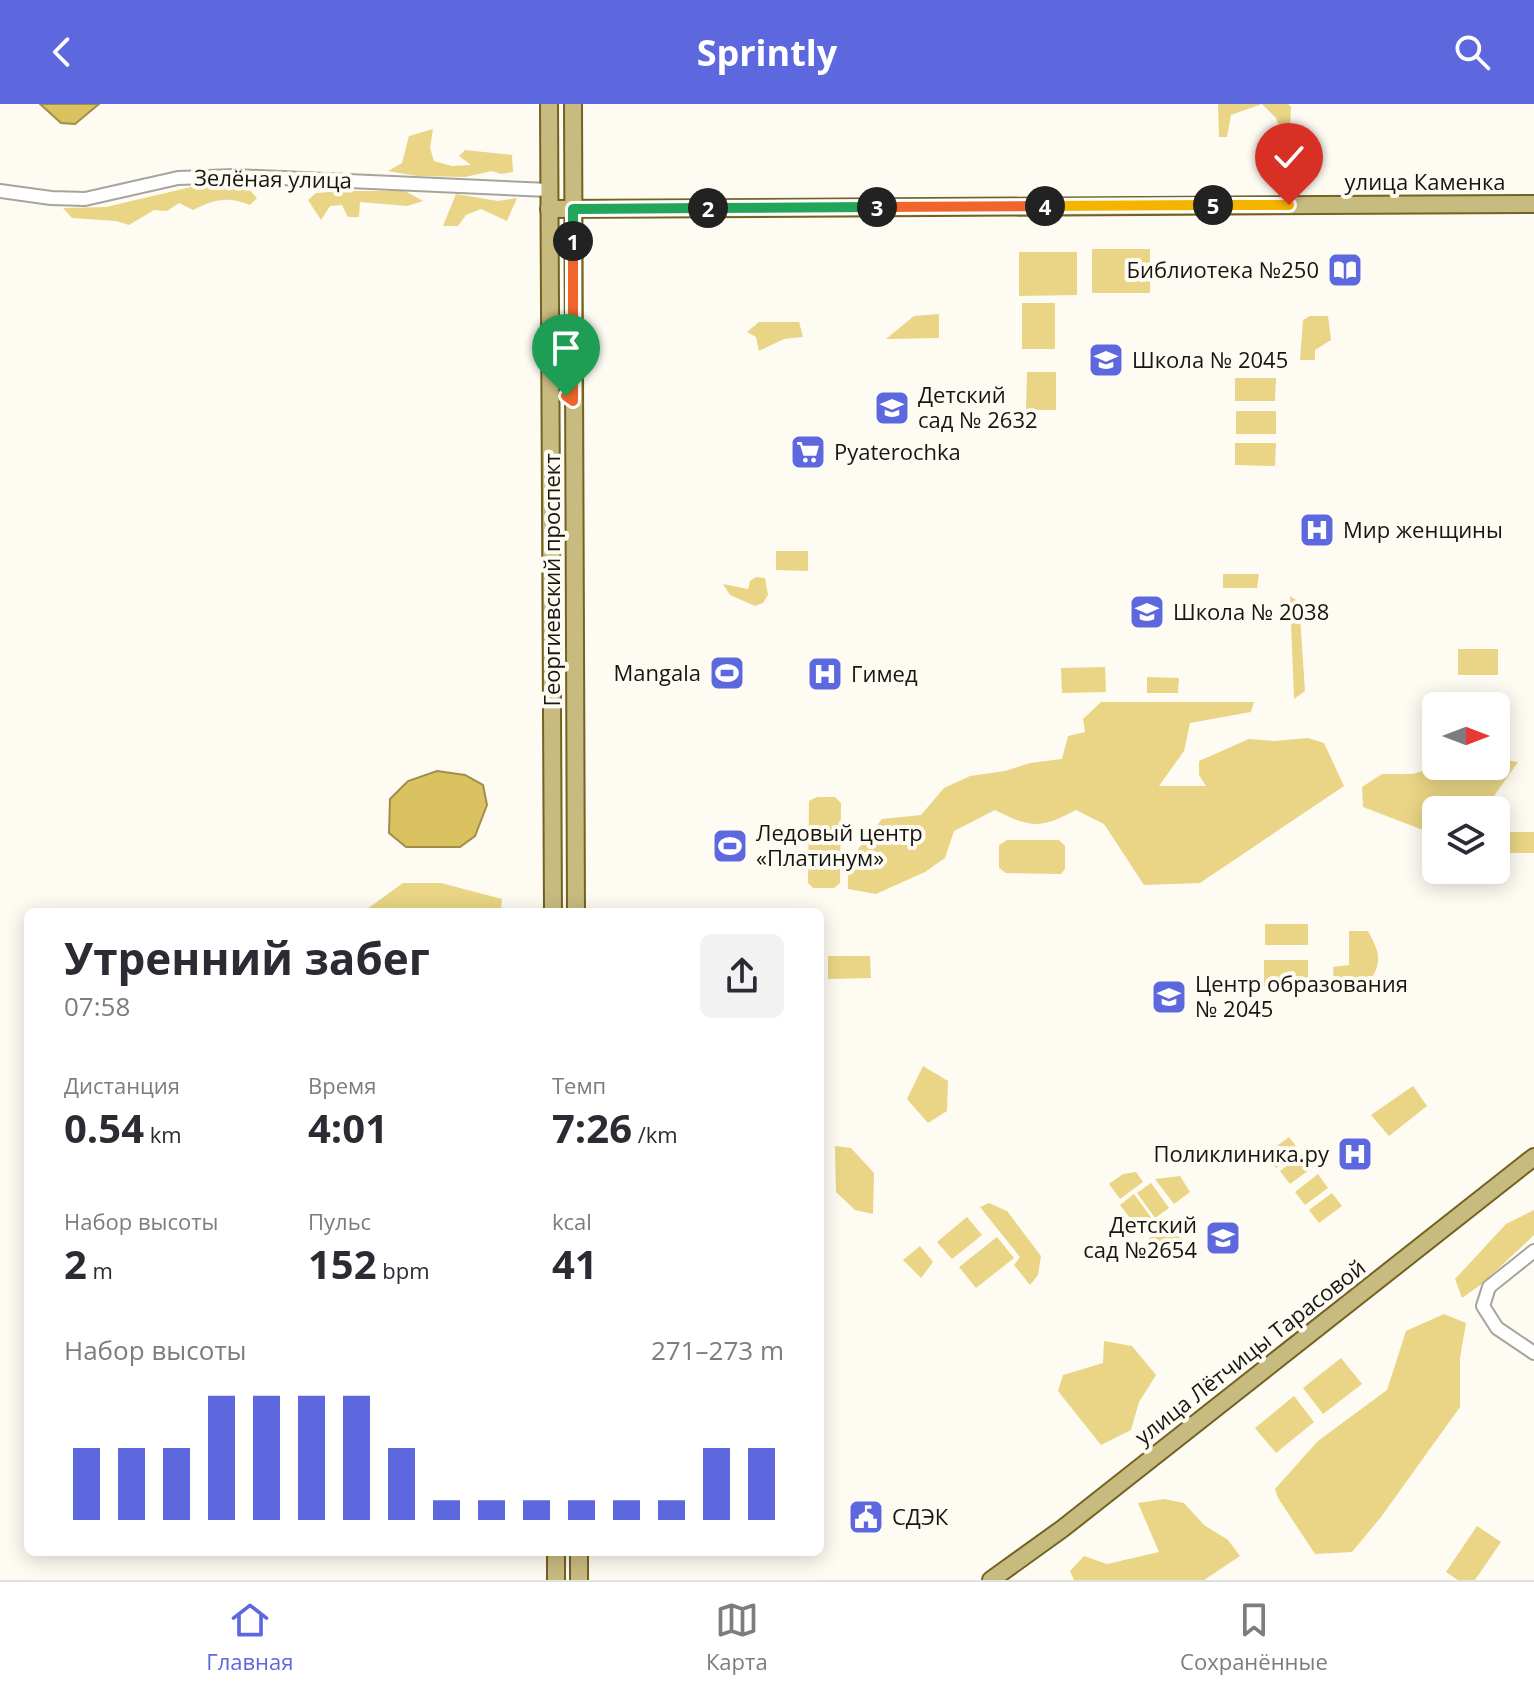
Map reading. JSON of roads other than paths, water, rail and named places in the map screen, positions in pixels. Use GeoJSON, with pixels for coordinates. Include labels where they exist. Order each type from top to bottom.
{"type":"FeatureCollection","features":[{"type":"Feature","properties":{"kind":"main road","name":"Георгиевский проспект"},"geometry":{"type":"LineString","coordinates":[[549,104],[553,908]]}},
{"type":"Feature","properties":{"kind":"main road","name":"Георгиевский проспект"},"geometry":{"type":"LineString","coordinates":[[573,104],[576,908]]}},
{"type":"Feature","properties":{"kind":"main road","name":"улица Каменка"},"geometry":{"type":"LineString","coordinates":[[549,209],[1534,204]]}},
{"type":"Feature","properties":{"kind":"main road","name":"улица Лётчицы Тарасовой"},"geometry":{"type":"LineString","coordinates":[[991,1580],[1062,1529],[1534,1157]]}},
{"type":"Feature","properties":{"kind":"main road"},"geometry":{"type":"LineString","coordinates":[[556,1556],[556,1580]]}},
{"type":"Feature","properties":{"kind":"main road"},"geometry":{"type":"LineString","coordinates":[[579,1556],[579,1580]]}},
{"type":"Feature","properties":{"kind":"street","name":"Зелёная улица"},"geometry":{"type":"LineString","coordinates":[[0,191],[85,199],[178,178],[235,176],[549,190]]}},
{"type":"Feature","properties":{"kind":"street"},"geometry":{"type":"LineString","coordinates":[[550,401],[561,395],[573,401]]}},
{"type":"Feature","properties":{"kind":"street"},"geometry":{"type":"LineString","coordinates":[[551,668],[563,675],[574,669]]}},
{"type":"Feature","properties":{"kind":"street"},"geometry":{"type":"LineString","coordinates":[[1534,1251],[1489,1287],[1483,1306],[1497,1328],[1534,1353]]}},
{"type":"Feature","properties":{"kind":"place","name":"Библиотека №250"},"geometry":{"type":"Point","coordinates":[1345,270]}},
{"type":"Feature","properties":{"kind":"place","name":"Школа № 2045"},"geometry":{"type":"Point","coordinates":[1106,360]}},
{"type":"Feature","properties":{"kind":"place","name":"Детский сад № 2632"},"geometry":{"type":"Point","coordinates":[892,408]}},
{"type":"Feature","properties":{"kind":"place","name":"Pyaterochka"},"geometry":{"type":"Point","coordinates":[808,452]}},
{"type":"Feature","properties":{"kind":"place","name":"Мир женщины"},"geometry":{"type":"Point","coordinates":[1317,530]}},
{"type":"Feature","properties":{"kind":"place","name":"Школа № 2038"},"geometry":{"type":"Point","coordinates":[1147,612]}},
{"type":"Feature","properties":{"kind":"place","name":"Mangala"},"geometry":{"type":"Point","coordinates":[727,673]}},
{"type":"Feature","properties":{"kind":"place","name":"Гимед"},"geometry":{"type":"Point","coordinates":[825,674]}},
{"type":"Feature","properties":{"kind":"place","name":"Ледовый центр «Платинум»"},"geometry":{"type":"Point","coordinates":[730,846]}},
{"type":"Feature","properties":{"kind":"place","name":"Центр образования № 2045"},"geometry":{"type":"Point","coordinates":[1169,997]}},
{"type":"Feature","properties":{"kind":"place","name":"Поликлиника.ру"},"geometry":{"type":"Point","coordinates":[1355,1154]}},
{"type":"Feature","properties":{"kind":"place","name":"Детский сад №2654"},"geometry":{"type":"Point","coordinates":[1223,1238]}},
{"type":"Feature","properties":{"kind":"place","name":"СДЭК"},"geometry":{"type":"Point","coordinates":[866,1517]}}]}
